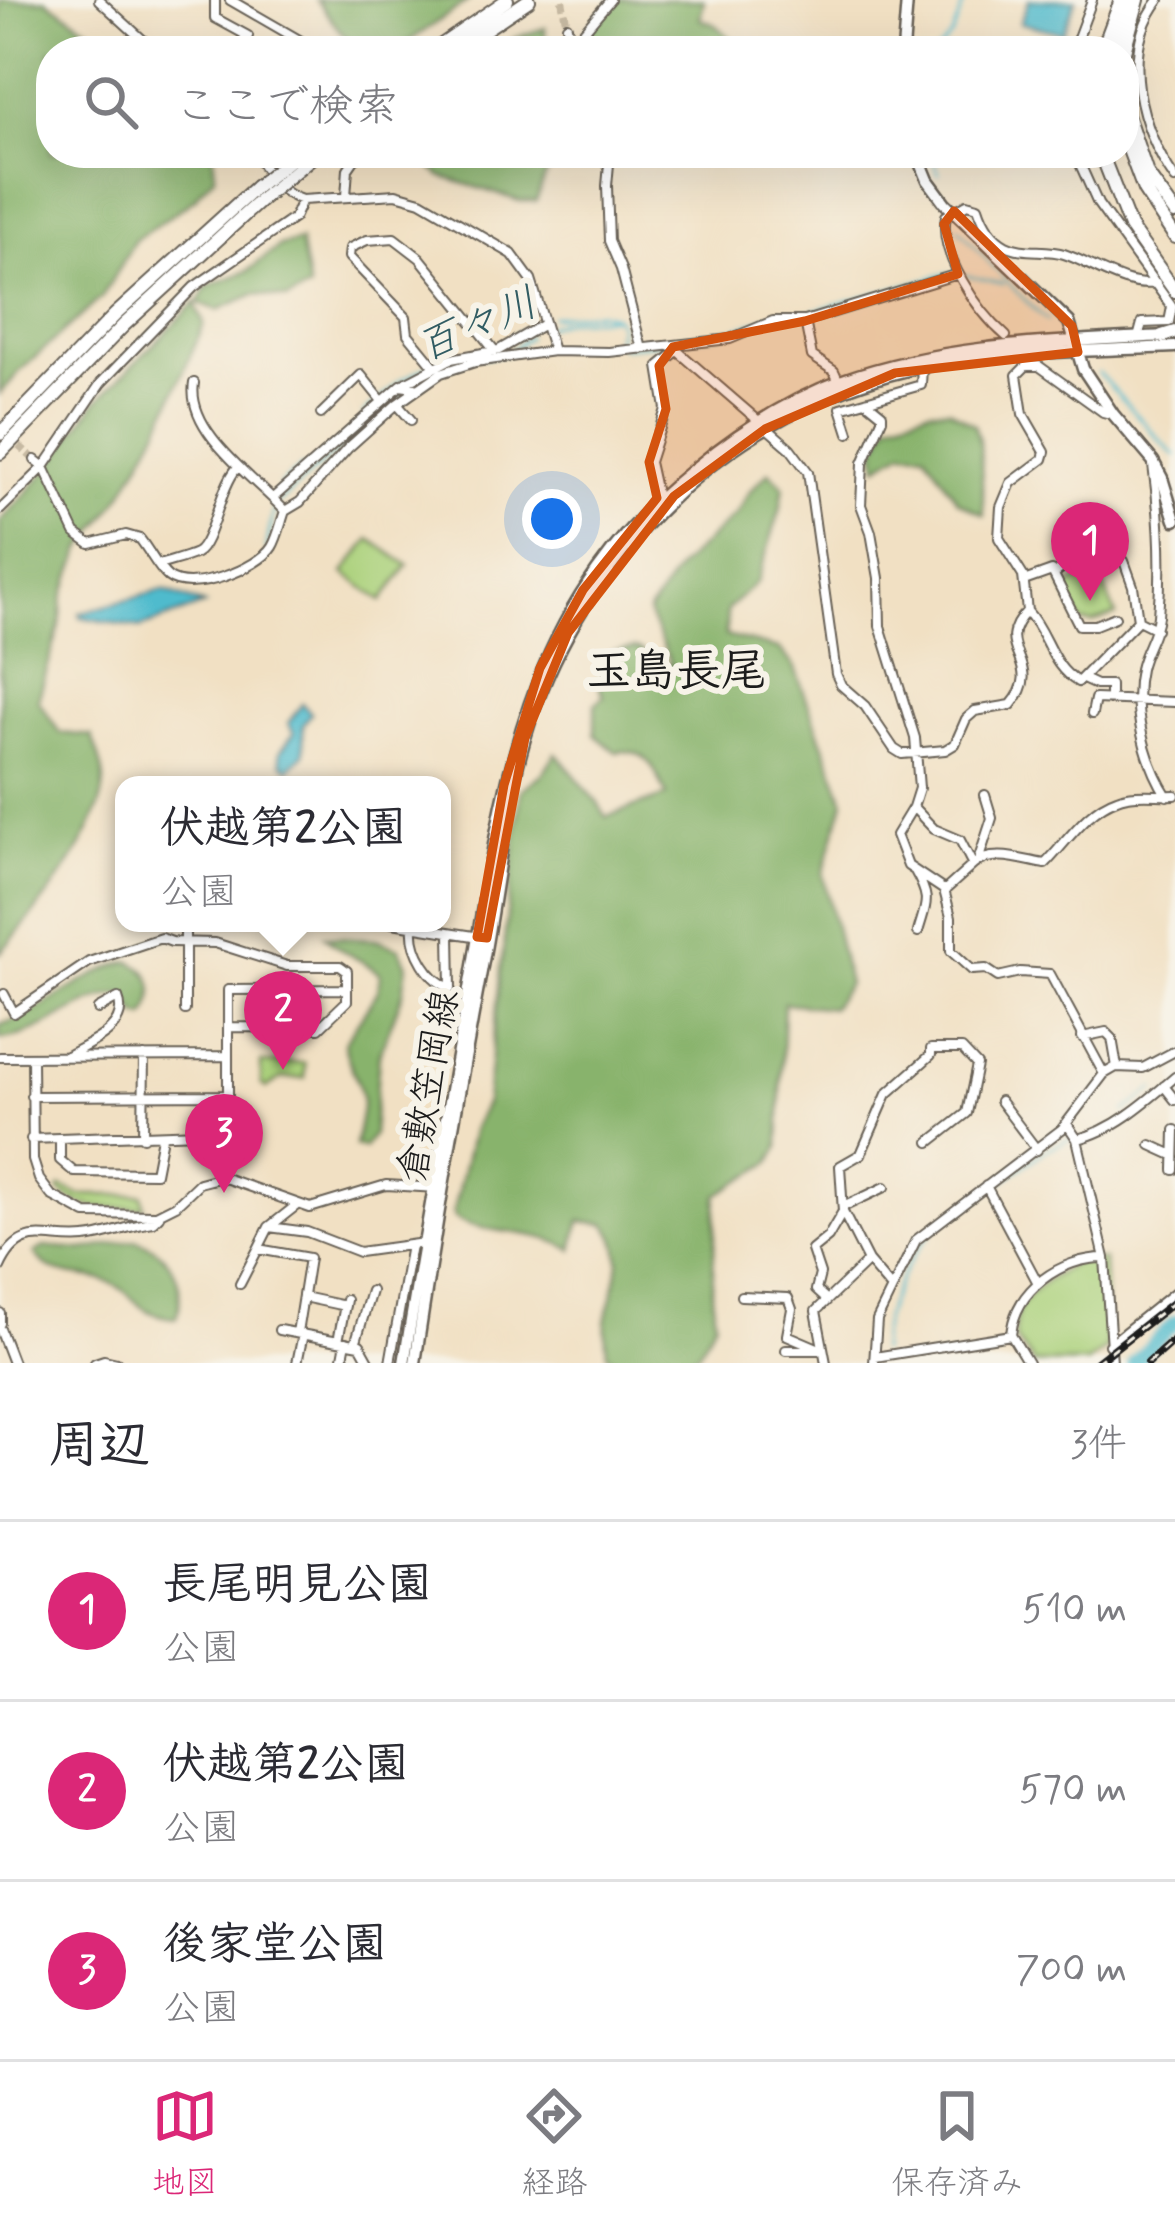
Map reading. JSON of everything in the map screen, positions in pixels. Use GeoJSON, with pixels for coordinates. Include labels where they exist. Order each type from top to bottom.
{"type":"FeatureCollection","features":[{"type":"Feature","properties":{"kind":"highway"},"geometry":{"type":"LineString","coordinates":[[455,36],[507,0]]}},
{"type":"Feature","properties":{"kind":"highway"},"geometry":{"type":"LineString","coordinates":[[475,36],[529,0]]}},
{"type":"Feature","properties":{"kind":"highway"},"geometry":{"type":"LineString","coordinates":[[1108,36],[1124,0]]}},
{"type":"Feature","properties":{"kind":"highway"},"geometry":{"type":"LineString","coordinates":[[1117,36],[1124,0]]}},
{"type":"Feature","properties":{"kind":"highway"},"geometry":{"type":"LineString","coordinates":[[1128,36],[1138,0]]}},
{"type":"Feature","properties":{"kind":"highway"},"geometry":{"type":"LineString","coordinates":[[1139,157],[1175,213]]}},
{"type":"Feature","properties":{"kind":"highway"},"geometry":{"type":"LineString","coordinates":[[0,453],[283,168]]}},
{"type":"Feature","properties":{"kind":"highway"},"geometry":{"type":"LineString","coordinates":[[0,434],[115,315],[295,168]]}},
{"type":"Feature","properties":{"kind":"highway"},"geometry":{"type":"LineString","coordinates":[[1106,168],[1130,227],[1175,291]]}},
{"type":"Feature","properties":{"kind":"highway"},"geometry":{"type":"LineString","coordinates":[[1128,168],[1147,206],[1175,237]]}},
{"type":"Feature","properties":{"kind":"highway"},"geometry":{"type":"LineString","coordinates":[[1136,168],[1144,190],[1175,237]]}},
{"type":"Feature","properties":{"kind":"main road"},"geometry":{"type":"LineString","coordinates":[[904,36],[908,0]]}},
{"type":"Feature","properties":{"kind":"main road"},"geometry":{"type":"LineString","coordinates":[[924,168],[933,188],[954,211],[1062,314],[1083,369],[1153,461],[1175,517]]}},
{"type":"Feature","properties":{"kind":"main road"},"geometry":{"type":"LineString","coordinates":[[1078,346],[1171,335]]}},
{"type":"Feature","properties":{"kind":"main road"},"geometry":{"type":"LineString","coordinates":[[1078,346],[1175,347]]}},
{"type":"Feature","properties":{"kind":"main road","name":"倉敷笠岡線"},"geometry":{"type":"LineString","coordinates":[[415,1363],[438,1188],[513,786],[548,671],[590,594],[674,496],[760,425],[843,390],[922,367],[1078,346]]}},
{"type":"Feature","properties":{"kind":"main road","name":"倉敷笠岡線"},"geometry":{"type":"LineString","coordinates":[[482,937],[504,785],[540,668],[584,590],[622,536],[657,498],[760,425],[839,382],[939,354],[1078,346]]}},
{"type":"Feature","properties":{"kind":"main road","name":"倉敷笠岡線"},"geometry":{"type":"LineString","coordinates":[[404,1363],[418,1244],[438,1188]]}},
{"type":"Feature","properties":{"kind":"street"},"geometry":{"type":"LineString","coordinates":[[99,0],[139,36]]}},
{"type":"Feature","properties":{"kind":"street"},"geometry":{"type":"LineString","coordinates":[[215,0],[214,18],[248,36]]}},
{"type":"Feature","properties":{"kind":"street"},"geometry":{"type":"LineString","coordinates":[[230,0],[292,36]]}},
{"type":"Feature","properties":{"kind":"street"},"geometry":{"type":"LineString","coordinates":[[581,36],[610,0]]}},
{"type":"Feature","properties":{"kind":"street"},"geometry":{"type":"LineString","coordinates":[[1079,36],[1092,0]]}},
{"type":"Feature","properties":{"kind":"street"},"geometry":{"type":"LineString","coordinates":[[1139,40],[1159,0]]}},
{"type":"Feature","properties":{"kind":"street"},"geometry":{"type":"LineString","coordinates":[[567,26],[568,36]]}},
{"type":"Feature","properties":{"kind":"street"},"geometry":{"type":"LineString","coordinates":[[1139,72],[1148,131],[1175,179]]}},
{"type":"Feature","properties":{"kind":"street"},"geometry":{"type":"LineString","coordinates":[[266,168],[281,190],[302,200],[396,194],[421,201],[512,254],[531,280],[553,351]]}},
{"type":"Feature","properties":{"kind":"street"},"geometry":{"type":"LineString","coordinates":[[346,196],[349,168]]}},
{"type":"Feature","properties":{"kind":"street"},"geometry":{"type":"LineString","coordinates":[[609,168],[609,241],[641,347]]}},
{"type":"Feature","properties":{"kind":"street"},"geometry":{"type":"LineString","coordinates":[[1082,168],[1098,204],[1170,302],[1173,316],[1165,323],[1142,322],[1138,338]]}},
{"type":"Feature","properties":{"kind":"street"},"geometry":{"type":"LineString","coordinates":[[0,510],[101,382],[194,286],[264,242],[294,218],[302,200]]}},
{"type":"Feature","properties":{"kind":"street"},"geometry":{"type":"LineString","coordinates":[[1006,336],[979,308],[958,274],[944,224],[967,203],[975,205],[985,227],[1010,247],[1057,252],[1146,285],[1156,283]]}},
{"type":"Feature","properties":{"kind":"street"},"geometry":{"type":"LineString","coordinates":[[433,365],[408,334],[406,317],[349,256],[350,248],[367,240],[394,238],[420,258],[497,352]]}},
{"type":"Feature","properties":{"kind":"street"},"geometry":{"type":"LineString","coordinates":[[194,383],[196,409],[237,468],[278,504],[300,502],[380,399],[433,365],[497,352],[674,350],[730,339],[773,321],[805,321],[958,274]]}},
{"type":"Feature","properties":{"kind":"street"},"geometry":{"type":"LineString","coordinates":[[805,321],[812,356],[834,370],[839,382]]}},
{"type":"Feature","properties":{"kind":"street"},"geometry":{"type":"LineString","coordinates":[[40,464],[75,533],[90,544],[126,535],[140,539],[162,569],[182,584],[205,584],[271,550],[278,504],[416,388],[544,326]]}},
{"type":"Feature","properties":{"kind":"street"},"geometry":{"type":"LineString","coordinates":[[674,350],[790,448],[808,472],[832,622],[830,646],[841,685],[865,706],[894,749],[902,754],[945,750],[955,744],[975,711],[1002,709],[1018,698],[1024,670],[1011,634],[1027,611]]}},
{"type":"Feature","properties":{"kind":"street"},"geometry":{"type":"LineString","coordinates":[[657,498],[649,462],[666,409],[659,366],[674,350]]}},
{"type":"Feature","properties":{"kind":"street"},"geometry":{"type":"LineString","coordinates":[[1054,574],[1086,549],[1124,561],[1133,586],[1138,620],[1078,682],[1062,673],[1044,633],[1027,611],[1024,581],[1001,546],[1001,507],[1011,483],[1043,459],[1045,452],[1024,414],[1017,375],[1027,366],[1039,365],[1103,412],[1113,414]]}},
{"type":"Feature","properties":{"kind":"street"},"geometry":{"type":"LineString","coordinates":[[849,434],[841,408],[920,385],[922,367]]}},
{"type":"Feature","properties":{"kind":"street"},"geometry":{"type":"LineString","coordinates":[[320,413],[361,375],[380,399]]}},
{"type":"Feature","properties":{"kind":"street"},"geometry":{"type":"LineString","coordinates":[[402,386],[416,388]]}},
{"type":"Feature","properties":{"kind":"street"},"geometry":{"type":"LineString","coordinates":[[866,401],[882,419],[863,463],[861,506],[879,578],[880,626],[917,753],[919,788],[896,835],[903,857],[944,891],[951,917],[951,951],[960,961],[972,970],[986,970],[998,977],[1020,972],[1050,974],[1104,1074]]}},
{"type":"Feature","properties":{"kind":"street"},"geometry":{"type":"LineString","coordinates":[[397,404],[412,420]]}},
{"type":"Feature","properties":{"kind":"street"},"geometry":{"type":"LineString","coordinates":[[1153,461],[1161,557],[1156,629],[1140,665],[1138,699],[1153,771],[1171,795]]}},
{"type":"Feature","properties":{"kind":"street"},"geometry":{"type":"LineString","coordinates":[[162,569],[206,543],[222,488],[237,468]]}},
{"type":"Feature","properties":{"kind":"street"},"geometry":{"type":"LineString","coordinates":[[1024,581],[1050,570],[1079,625],[1115,617]]}},
{"type":"Feature","properties":{"kind":"street"},"geometry":{"type":"LineString","coordinates":[[1138,620],[1156,629]]}},
{"type":"Feature","properties":{"kind":"street"},"geometry":{"type":"LineString","coordinates":[[1083,679],[1110,685],[1110,698]]}},
{"type":"Feature","properties":{"kind":"street"},"geometry":{"type":"LineString","coordinates":[[1092,714],[1095,699],[1175,703]]}},
{"type":"Feature","properties":{"kind":"street"},"geometry":{"type":"LineString","coordinates":[[976,862],[992,818],[985,795]]}},
{"type":"Feature","properties":{"kind":"street"},"geometry":{"type":"LineString","coordinates":[[944,891],[976,862],[994,856],[1045,864],[1071,833],[1111,801],[1171,795]]}},
{"type":"Feature","properties":{"kind":"street"},"geometry":{"type":"LineString","coordinates":[[913,807],[934,829],[960,840],[976,862]]}},
{"type":"Feature","properties":{"kind":"street"},"geometry":{"type":"LineString","coordinates":[[915,870],[928,902],[918,932]]}},
{"type":"Feature","properties":{"kind":"street"},"geometry":{"type":"LineString","coordinates":[[185,932],[185,1010]]}},
{"type":"Feature","properties":{"kind":"street"},"geometry":{"type":"LineString","coordinates":[[413,932],[427,973],[435,982],[452,988],[450,933]]}},
{"type":"Feature","properties":{"kind":"street"},"geometry":{"type":"LineString","coordinates":[[444,932],[482,937]]}},
{"type":"Feature","properties":{"kind":"street"},"geometry":{"type":"LineString","coordinates":[[4,994],[14,1012],[89,962],[161,938],[214,943],[287,966],[340,966],[347,971],[347,1001],[319,1028],[228,1027]]}},
{"type":"Feature","properties":{"kind":"street"},"geometry":{"type":"LineString","coordinates":[[31,1139],[228,1132],[228,990],[347,988]]}},
{"type":"Feature","properties":{"kind":"street"},"geometry":{"type":"LineString","coordinates":[[66,1057],[122,1017],[118,998],[98,1009]]}},
{"type":"Feature","properties":{"kind":"street"},"geometry":{"type":"LineString","coordinates":[[1082,1037],[1106,1032],[1112,1038],[1117,1067]]}},
{"type":"Feature","properties":{"kind":"street"},"geometry":{"type":"LineString","coordinates":[[849,1229],[840,1166],[861,1154],[887,1094],[932,1049],[962,1049],[978,1071],[968,1113],[930,1142]]}},
{"type":"Feature","properties":{"kind":"street"},"geometry":{"type":"LineString","coordinates":[[1112,1363],[1105,1258],[1073,1134],[1104,1074],[1117,1067],[1143,1068],[1175,1051]]}},
{"type":"Feature","properties":{"kind":"street"},"geometry":{"type":"LineString","coordinates":[[0,1057],[228,1056]]}},
{"type":"Feature","properties":{"kind":"street"},"geometry":{"type":"LineString","coordinates":[[32,1057],[31,1139],[40,1179],[66,1206],[86,1214],[163,1212]]}},
{"type":"Feature","properties":{"kind":"street"},"geometry":{"type":"LineString","coordinates":[[143,1137],[144,1057]]}},
{"type":"Feature","properties":{"kind":"street"},"geometry":{"type":"LineString","coordinates":[[1011,1335],[875,1360],[878,1320],[916,1240],[1037,1150],[1073,1134],[1094,1136],[1175,1077]]}},
{"type":"Feature","properties":{"kind":"street"},"geometry":{"type":"LineString","coordinates":[[1164,1086],[1175,1100]]}},
{"type":"Feature","properties":{"kind":"street"},"geometry":{"type":"LineString","coordinates":[[31,1096],[228,1095]]}},
{"type":"Feature","properties":{"kind":"street"},"geometry":{"type":"LineString","coordinates":[[1000,1101],[1037,1150]]}},
{"type":"Feature","properties":{"kind":"street"},"geometry":{"type":"LineString","coordinates":[[1174,1170],[1175,1130]]}},
{"type":"Feature","properties":{"kind":"street"},"geometry":{"type":"LineString","coordinates":[[60,1138],[60,1160],[69,1170],[136,1174],[155,1173],[162,1137]]}},
{"type":"Feature","properties":{"kind":"street"},"geometry":{"type":"LineString","coordinates":[[1151,1145],[1173,1155]]}},
{"type":"Feature","properties":{"kind":"street"},"geometry":{"type":"LineString","coordinates":[[0,1267],[11,1248],[30,1237],[88,1238],[153,1222],[200,1184],[222,1177],[297,1205],[323,1206],[386,1185],[438,1188]]}},
{"type":"Feature","properties":{"kind":"street"},"geometry":{"type":"LineString","coordinates":[[828,1237],[844,1209],[885,1187]]}},
{"type":"Feature","properties":{"kind":"street"},"geometry":{"type":"LineString","coordinates":[[988,1189],[1038,1283]]}},
{"type":"Feature","properties":{"kind":"street"},"geometry":{"type":"LineString","coordinates":[[239,1284],[268,1227],[297,1205]]}},
{"type":"Feature","properties":{"kind":"street"},"geometry":{"type":"LineString","coordinates":[[268,1227],[307,1232],[358,1252],[418,1244],[390,1363]]}},
{"type":"Feature","properties":{"kind":"street"},"geometry":{"type":"LineString","coordinates":[[827,1300],[816,1290],[820,1274],[812,1250],[849,1229],[854,1229],[868,1261],[891,1288]]}},
{"type":"Feature","properties":{"kind":"street"},"geometry":{"type":"LineString","coordinates":[[258,1249],[309,1258],[297,1363]]}},
{"type":"Feature","properties":{"kind":"street"},"geometry":{"type":"LineString","coordinates":[[1028,1363],[1011,1335],[1016,1310],[1038,1283],[1078,1259],[1105,1258]]}},
{"type":"Feature","properties":{"kind":"street"},"geometry":{"type":"LineString","coordinates":[[826,1363],[815,1313],[868,1261]]}},
{"type":"Feature","properties":{"kind":"street"},"geometry":{"type":"LineString","coordinates":[[346,1342],[371,1291]]}},
{"type":"Feature","properties":{"kind":"street"},"geometry":{"type":"LineString","coordinates":[[1109,1345],[1175,1292]]}},
{"type":"Feature","properties":{"kind":"street"},"geometry":{"type":"LineString","coordinates":[[741,1296],[788,1298],[792,1309],[787,1335],[822,1350]]}},
{"type":"Feature","properties":{"kind":"street"},"geometry":{"type":"LineString","coordinates":[[303,1297],[345,1303],[342,1363]]}},
{"type":"Feature","properties":{"kind":"street"},"geometry":{"type":"LineString","coordinates":[[0,1312],[13,1363]]}},
{"type":"Feature","properties":{"kind":"street"},"geometry":{"type":"LineString","coordinates":[[279,1330],[346,1342],[364,1349],[370,1363]]}},
{"type":"Feature","properties":{"kind":"street"},"geometry":{"type":"LineString","coordinates":[[786,1350],[822,1350]]}},
{"type":"Feature","properties":{"kind":"street"},"geometry":{"type":"LineString","coordinates":[[95,1363],[117,1363]]}},
{"type":"Feature","properties":{"kind":"highlighted area"},"geometry":{"type":"Polygon","coordinates":[[[954,211],[1072,326],[1078,352],[895,373],[765,429],[674,496],[568,633],[525,738],[487,938],[477,937],[504,785],[540,668],[583,590],[657,498],[649,462],[666,409],[659,366],[673,347],[805,321],[958,274],[944,224],[954,211]]]}},
{"type":"Feature","properties":{"kind":"green space"},"geometry":{"type":"Polygon","coordinates":[[[0,0],[46,0],[100,36],[36,36],[36,168],[214,168],[215,175],[194,199],[135,240],[102,297],[0,394],[0,0]]]}},
{"type":"Feature","properties":{"kind":"green space"},"geometry":{"type":"Polygon","coordinates":[[[316,0],[469,0],[417,36],[344,36],[316,0]]]}},
{"type":"Feature","properties":{"kind":"green space"},"geometry":{"type":"Polygon","coordinates":[[[613,0],[704,0],[700,19],[728,36],[583,36],[613,0]]]}},
{"type":"Feature","properties":{"kind":"green space"},"geometry":{"type":"Polygon","coordinates":[[[545,28],[545,36],[519,36],[545,28]]]}},
{"type":"Feature","properties":{"kind":"green space"},"geometry":{"type":"Polygon","coordinates":[[[431,168],[548,168],[536,201],[520,201],[440,176],[431,168]]]}},
{"type":"Feature","properties":{"kind":"green space"},"geometry":{"type":"Polygon","coordinates":[[[300,241],[309,289],[287,299],[255,294],[218,310],[198,303],[208,286],[248,271],[280,246],[300,241]]]}},
{"type":"Feature","properties":{"kind":"green space"},"geometry":{"type":"Polygon","coordinates":[[[195,303],[204,324],[160,426],[122,495],[82,549],[63,597],[60,625],[38,700],[60,733],[92,736],[104,776],[100,802],[64,872],[0,953],[0,522],[50,467],[95,403],[195,303]]]}},
{"type":"Feature","properties":{"kind":"green space"},"geometry":{"type":"Polygon","coordinates":[[[930,409],[949,409],[974,424],[980,444],[984,515],[958,501],[925,452],[903,451],[878,466],[876,448],[890,422],[930,409]]]}},
{"type":"Feature","properties":{"kind":"green space"},"geometry":{"type":"Polygon","coordinates":[[[769,472],[784,486],[780,511],[757,582],[727,610],[726,636],[779,649],[794,666],[832,766],[844,801],[823,874],[848,984],[831,1008],[784,1003],[779,1148],[770,1163],[717,1195],[715,1321],[698,1353],[676,1363],[619,1363],[607,1354],[606,1321],[619,1257],[606,1224],[580,1221],[573,1250],[541,1238],[468,1224],[453,1212],[473,1128],[486,1102],[521,790],[542,774],[556,753],[606,817],[667,796],[643,757],[616,752],[595,735],[595,704],[604,696],[598,682],[611,652],[636,648],[673,668],[648,613],[679,567],[737,513],[769,472]]]}},
{"type":"Feature","properties":{"kind":"green space"},"geometry":{"type":"Polygon","coordinates":[[[370,539],[408,565],[382,601],[344,573],[370,539]]]}},
{"type":"Feature","properties":{"kind":"green space"},"geometry":{"type":"Polygon","coordinates":[[[1098,573],[1116,615],[1081,622],[1063,587],[1098,573]]]}},
{"type":"Feature","properties":{"kind":"green space"},"geometry":{"type":"Polygon","coordinates":[[[325,936],[376,939],[399,948],[407,965],[403,993],[379,1055],[373,1134],[364,1148],[355,1146],[361,1095],[344,1043],[378,991],[380,974],[325,936]]]}},
{"type":"Feature","properties":{"kind":"green space"},"geometry":{"type":"Polygon","coordinates":[[[129,961],[144,970],[152,984],[145,1017],[137,1015],[125,994],[108,996],[33,1031],[0,1039],[0,1025],[129,961]]]}},
{"type":"Feature","properties":{"kind":"green space"},"geometry":{"type":"Polygon","coordinates":[[[261,1063],[305,1063],[305,1078],[282,1078],[266,1088],[261,1084],[261,1063]]]}},
{"type":"Feature","properties":{"kind":"green space"},"geometry":{"type":"Polygon","coordinates":[[[62,1187],[80,1195],[142,1195],[144,1207],[88,1206],[58,1190],[62,1187]]]}},
{"type":"Feature","properties":{"kind":"green space"},"geometry":{"type":"Polygon","coordinates":[[[136,1240],[159,1252],[173,1270],[179,1292],[177,1318],[151,1312],[113,1284],[56,1271],[34,1253],[44,1247],[83,1250],[136,1240]]]}},
{"type":"Feature","properties":{"kind":"green space"},"geometry":{"type":"Polygon","coordinates":[[[1080,1260],[1104,1260],[1107,1348],[1087,1363],[1034,1363],[1016,1341],[1018,1313],[1033,1292],[1080,1260]]]}},
{"type":"Feature","properties":{"kind":"water"},"geometry":{"type":"Polygon","coordinates":[[[1029,0],[1076,0],[1063,33],[1020,23],[1029,0]]]}},
{"type":"Feature","properties":{"kind":"water"},"geometry":{"type":"Polygon","coordinates":[[[163,590],[204,605],[140,628],[81,617],[80,613],[163,590]]]}},
{"type":"Feature","properties":{"kind":"water"},"geometry":{"type":"Polygon","coordinates":[[[302,704],[311,713],[303,726],[304,754],[289,769],[281,763],[280,752],[294,733],[288,723],[302,704]]]}},
{"type":"Feature","properties":{"kind":"waterway"},"geometry":{"type":"LineString","coordinates":[[952,36],[965,0]]}},
{"type":"Feature","properties":{"kind":"waterway"},"geometry":{"type":"LineString","coordinates":[[937,168],[939,174]]}},
{"type":"Feature","properties":{"kind":"waterway"},"geometry":{"type":"LineString","coordinates":[[958,228],[1047,321]]}},
{"type":"Feature","properties":{"kind":"waterway","name":"百々川"},"geometry":{"type":"LineString","coordinates":[[547,326],[615,317],[619,325],[616,343],[623,347],[719,335],[773,316],[806,313],[949,273]]}},
{"type":"Feature","properties":{"kind":"waterway","name":"百々川"},"geometry":{"type":"LineString","coordinates":[[965,275],[1003,284]]}},
{"type":"Feature","properties":{"kind":"waterway"},"geometry":{"type":"LineString","coordinates":[[551,316],[599,312],[614,316]]}},
{"type":"Feature","properties":{"kind":"waterway"},"geometry":{"type":"LineString","coordinates":[[494,347],[538,321]]}},
{"type":"Feature","properties":{"kind":"waterway","name":"百々川"},"geometry":{"type":"LineString","coordinates":[[484,357],[506,354],[528,337]]}},
{"type":"Feature","properties":{"kind":"waterway"},"geometry":{"type":"LineString","coordinates":[[363,414],[401,380],[428,366]]}},
{"type":"Feature","properties":{"kind":"waterway"},"geometry":{"type":"LineString","coordinates":[[1098,373],[1175,456]]}},
{"type":"Feature","properties":{"kind":"waterway","name":"百々川"},"geometry":{"type":"LineString","coordinates":[[412,385],[430,374]]}},
{"type":"Feature","properties":{"kind":"waterway","name":"百々川"},"geometry":{"type":"LineString","coordinates":[[266,549],[275,505],[405,391]]}},
{"type":"Feature","properties":{"kind":"waterway"},"geometry":{"type":"LineString","coordinates":[[280,485],[302,467]]}},
{"type":"Feature","properties":{"kind":"waterway"},"geometry":{"type":"LineString","coordinates":[[1125,1112],[1155,1089]]}},
{"type":"Feature","properties":{"kind":"waterway"},"geometry":{"type":"LineString","coordinates":[[962,1210],[1046,1150],[1074,1137]]}},
{"type":"Feature","properties":{"kind":"waterway"},"geometry":{"type":"LineString","coordinates":[[880,1351],[884,1321],[896,1289],[930,1234]]}},
{"type":"Feature","properties":{"kind":"waterway"},"geometry":{"type":"LineString","coordinates":[[1134,1363],[1175,1322]]}},
{"type":"Feature","properties":{"kind":"tunnel"},"geometry":{"type":"LineString","coordinates":[[562,0],[567,26]]}},
{"type":"Feature","properties":{"kind":"tunnel"},"geometry":{"type":"LineString","coordinates":[[10,438],[35,460]]}},
{"type":"Feature","properties":{"kind":"railway"},"geometry":{"type":"LineString","coordinates":[[1096,1363],[1175,1301]]}},
{"type":"Feature","properties":{"kind":"railway"},"geometry":{"type":"LineString","coordinates":[[1148,1363],[1175,1339]]}},
{"type":"Feature","properties":{"kind":"place","name":"長尾明見公園"},"geometry":{"type":"Point","coordinates":[1090,601]}},
{"type":"Feature","properties":{"kind":"place","name":"伏越第2公園"},"geometry":{"type":"Point","coordinates":[283,1070]}},
{"type":"Feature","properties":{"kind":"place","name":"後家堂公園"},"geometry":{"type":"Point","coordinates":[224,1193]}},
{"type":"Feature","properties":{"kind":"district","name":"玉島長尾"},"geometry":{"type":"Point","coordinates":[676,672]}}]}
